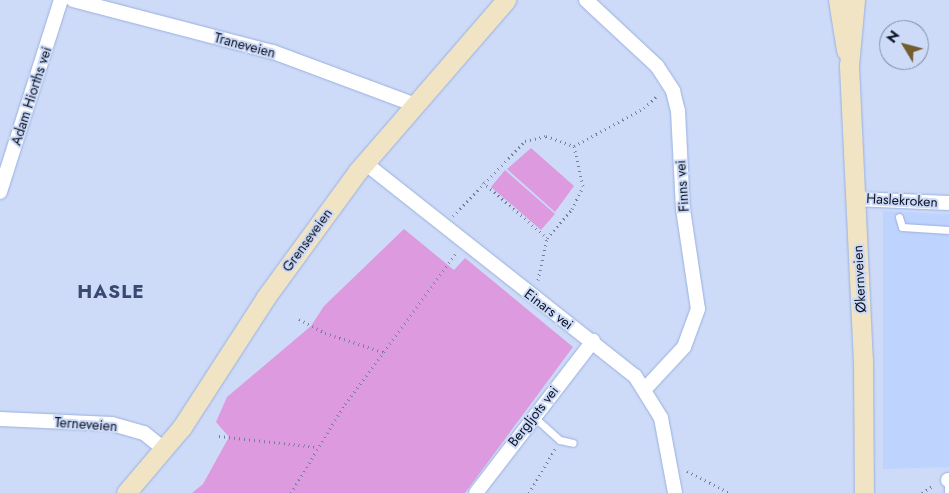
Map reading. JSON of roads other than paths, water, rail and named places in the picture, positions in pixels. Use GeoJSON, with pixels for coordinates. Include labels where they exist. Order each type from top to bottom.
{"type":"FeatureCollection","features":[{"type":"Feature","properties":{"kind":"main road","name":"Grenseveien"},"geometry":{"type":"LineString","coordinates":[[126,493],[165,450],[276,284],[365,163],[413,104],[506,0]]}},
{"type":"Feature","properties":{"kind":"main road","name":"Økernveien"},"geometry":{"type":"LineString","coordinates":[[838,0],[849,66],[864,493]]}},
{"type":"Feature","properties":{"kind":"main road","name":"Økernveien"},"geometry":{"type":"LineString","coordinates":[[849,66],[855,0]]}},
{"type":"Feature","properties":{"kind":"street","name":"Adam Hiorths vei"},"geometry":{"type":"LineString","coordinates":[[0,192],[62,0]]}},
{"type":"Feature","properties":{"kind":"street","name":"Traneveien"},"geometry":{"type":"LineString","coordinates":[[72,0],[273,52],[413,104]]}},
{"type":"Feature","properties":{"kind":"street","name":"Finns vei"},"geometry":{"type":"LineString","coordinates":[[586,0],[669,83],[678,111],[683,209],[698,309],[684,347],[645,389]]}},
{"type":"Feature","properties":{"kind":"street","name":"Einars vei"},"geometry":{"type":"LineString","coordinates":[[365,163],[535,298],[593,341],[645,389],[661,418],[675,493]]}},
{"type":"Feature","properties":{"kind":"street","name":"Haslekroken"},"geometry":{"type":"LineString","coordinates":[[855,198],[949,203]]}},
{"type":"Feature","properties":{"kind":"street","name":"Bergljots vei"},"geometry":{"type":"LineString","coordinates":[[476,493],[533,416],[593,341]]}},
{"type":"Feature","properties":{"kind":"street","name":"Terneveien"},"geometry":{"type":"LineString","coordinates":[[0,419],[112,424],[144,434],[165,450]]}},
{"type":"Feature","properties":{"kind":"lane"},"geometry":{"type":"LineString","coordinates":[[899,217],[902,227],[949,230]]}},
{"type":"Feature","properties":{"kind":"lane"},"geometry":{"type":"LineString","coordinates":[[533,416],[560,440],[572,443]]}},
{"type":"Feature","properties":{"kind":"lane"},"geometry":{"type":"LineString","coordinates":[[948,493],[949,480]]}},
{"type":"Feature","properties":{"kind":"district","name":"HASLE"},"geometry":{"type":"Point","coordinates":[111,292]}}]}
